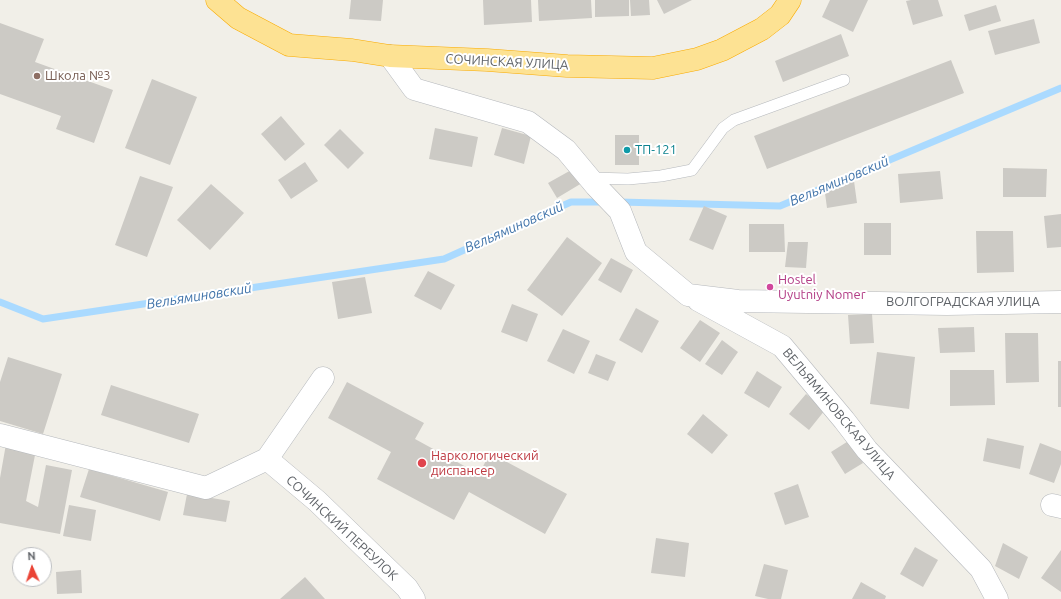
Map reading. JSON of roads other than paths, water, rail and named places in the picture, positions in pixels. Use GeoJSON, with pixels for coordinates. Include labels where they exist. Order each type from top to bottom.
{"type":"FeatureCollection","features":[{"type":"Feature","properties":{"kind":"highway","name":"СОЧИНСКАЯ УЛИЦА"},"geometry":{"type":"LineString","coordinates":[[217,0],[238,18],[289,46],[352,50],[390,56],[487,60],[567,66],[653,68],[697,59],[722,50],[762,30],[780,15],[790,0]]}},
{"type":"Feature","properties":{"kind":"street"},"geometry":{"type":"LineString","coordinates":[[390,56],[414,89],[528,122],[566,150],[592,182],[620,211],[636,252],[688,295]]}},
{"type":"Feature","properties":{"kind":"street","name":"ВОЛГОГРАДСКАЯ УЛИЦА"},"geometry":{"type":"LineString","coordinates":[[688,295],[738,300],[947,304],[1061,302]]}},
{"type":"Feature","properties":{"kind":"street","name":"ВЕЛЬЯМИНОВСКАЯ УЛИЦА"},"geometry":{"type":"LineString","coordinates":[[688,295],[782,346],[867,450],[981,569],[997,599]]}},
{"type":"Feature","properties":{"kind":"street"},"geometry":{"type":"LineString","coordinates":[[0,435],[206,488],[267,459],[323,378]]}},
{"type":"Feature","properties":{"kind":"street","name":"СОЧИНСКИЙ ПЕРЕУЛОК"},"geometry":{"type":"LineString","coordinates":[[267,459],[317,501],[407,588],[414,599]]}},
{"type":"Feature","properties":{"kind":"lane"},"geometry":{"type":"LineString","coordinates":[[592,182],[661,176],[692,170],[722,128],[734,120],[844,80]]}},
{"type":"Feature","properties":{"kind":"waterway","name":"Вельяминовский"},"geometry":{"type":"LineString","coordinates":[[619,202],[780,206],[1061,88]]}},
{"type":"Feature","properties":{"kind":"waterway","name":"Вельяминовский"},"geometry":{"type":"LineString","coordinates":[[0,302],[43,319],[444,259],[571,202],[604,202]]}},
{"type":"Feature","properties":{"kind":"place","name":"Школа №3"},"geometry":{"type":"Point","coordinates":[37,76]}},
{"type":"Feature","properties":{"kind":"place","name":"ТП-121"},"geometry":{"type":"Point","coordinates":[627,150]}},
{"type":"Feature","properties":{"kind":"place","name":"Hostel Uyutniy Nomer"},"geometry":{"type":"Point","coordinates":[770,287]}},
{"type":"Feature","properties":{"kind":"place","name":"Наркологический диспансер"},"geometry":{"type":"Point","coordinates":[422,463]}}]}
